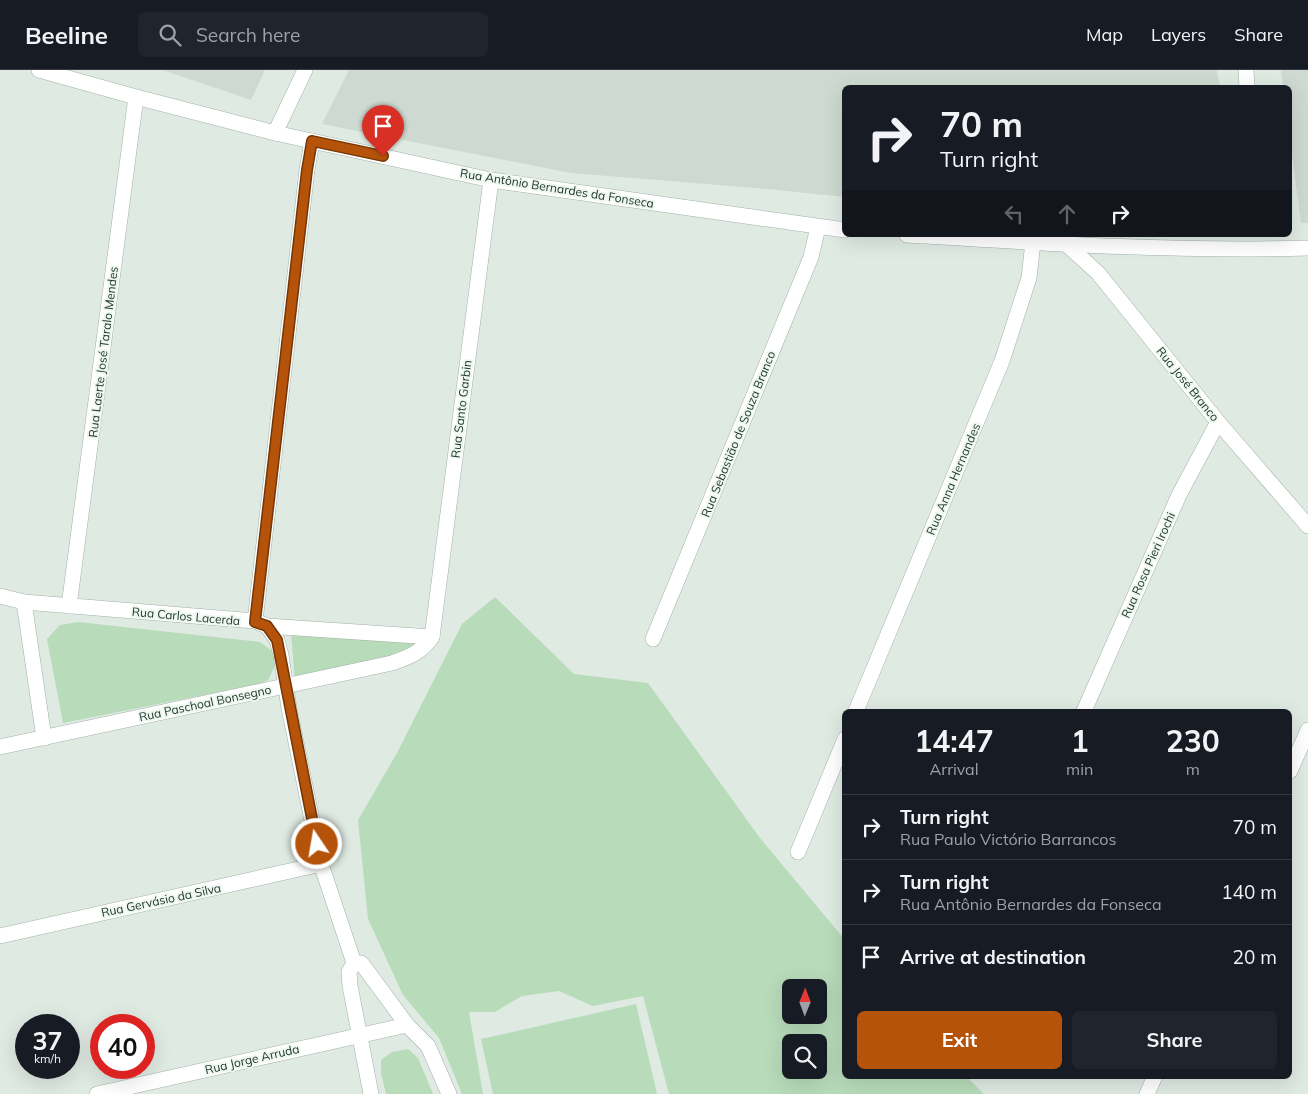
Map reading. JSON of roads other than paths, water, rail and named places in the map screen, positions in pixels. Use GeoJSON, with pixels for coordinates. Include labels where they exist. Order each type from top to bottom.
{"type":"FeatureCollection","features":[{"type":"Feature","properties":{"kind":"street","name":"Rua Antônio Bernardes da Fonseca"},"geometry":{"type":"LineString","coordinates":[[39,70],[276,133],[491,180],[842,230]]}},
{"type":"Feature","properties":{"kind":"street"},"geometry":{"type":"LineString","coordinates":[[276,133],[305,70]]}},
{"type":"Feature","properties":{"kind":"street"},"geometry":{"type":"LineString","coordinates":[[1246,70],[1247,85]]}},
{"type":"Feature","properties":{"kind":"street","name":"Rua Laerte José Taralo Mendes"},"geometry":{"type":"LineString","coordinates":[[69,606],[136,97]]}},
{"type":"Feature","properties":{"kind":"street"},"geometry":{"type":"LineString","coordinates":[[312,141],[307,170],[261,624],[277,640],[321,864],[354,963],[349,972],[350,986],[371,1094]]}},
{"type":"Feature","properties":{"kind":"street","name":"Rua Santo Garbin"},"geometry":{"type":"LineString","coordinates":[[432,637],[491,180]]}},
{"type":"Feature","properties":{"kind":"street","name":"Rua Sebastião de Souza Branco"},"geometry":{"type":"LineString","coordinates":[[653,639],[811,257],[818,227]]}},
{"type":"Feature","properties":{"kind":"street"},"geometry":{"type":"LineString","coordinates":[[942,237],[1066,244],[1258,242],[1308,248]]}},
{"type":"Feature","properties":{"kind":"street","name":"Rua Anna Hernandes"},"geometry":{"type":"LineString","coordinates":[[857,709],[1002,361],[1029,278],[1033,242]]}},
{"type":"Feature","properties":{"kind":"street","name":"Rua José Branco"},"geometry":{"type":"LineString","coordinates":[[1066,244],[1098,273],[1218,422],[1308,526]]}},
{"type":"Feature","properties":{"kind":"street","name":"Rua Rosa Pieri Irochi"},"geometry":{"type":"LineString","coordinates":[[1085,709],[1180,495],[1218,422]]}},
{"type":"Feature","properties":{"kind":"street","name":"Rua Carlos Lacerda"},"geometry":{"type":"LineString","coordinates":[[0,596],[24,602],[261,624],[432,637]]}},
{"type":"Feature","properties":{"kind":"street"},"geometry":{"type":"LineString","coordinates":[[24,602],[44,738]]}},
{"type":"Feature","properties":{"kind":"street","name":"Rua Paschoal Bonsegno"},"geometry":{"type":"LineString","coordinates":[[0,748],[392,663],[425,648],[432,637]]}},
{"type":"Feature","properties":{"kind":"street"},"geometry":{"type":"LineString","coordinates":[[1292,766],[1308,730]]}},
{"type":"Feature","properties":{"kind":"street"},"geometry":{"type":"LineString","coordinates":[[798,852],[842,746]]}},
{"type":"Feature","properties":{"kind":"street","name":"Rua Gervásio da Silva"},"geometry":{"type":"LineString","coordinates":[[0,936],[321,864]]}},
{"type":"Feature","properties":{"kind":"street"},"geometry":{"type":"LineString","coordinates":[[354,963],[360,964],[365,968],[407,1025],[428,1046],[449,1094]]}},
{"type":"Feature","properties":{"kind":"street","name":"Rua Jorge Arruda"},"geometry":{"type":"LineString","coordinates":[[97,1094],[407,1025]]}},
{"type":"Feature","properties":{"kind":"street"},"geometry":{"type":"LineString","coordinates":[[1147,1094],[1154,1079]]}}]}
